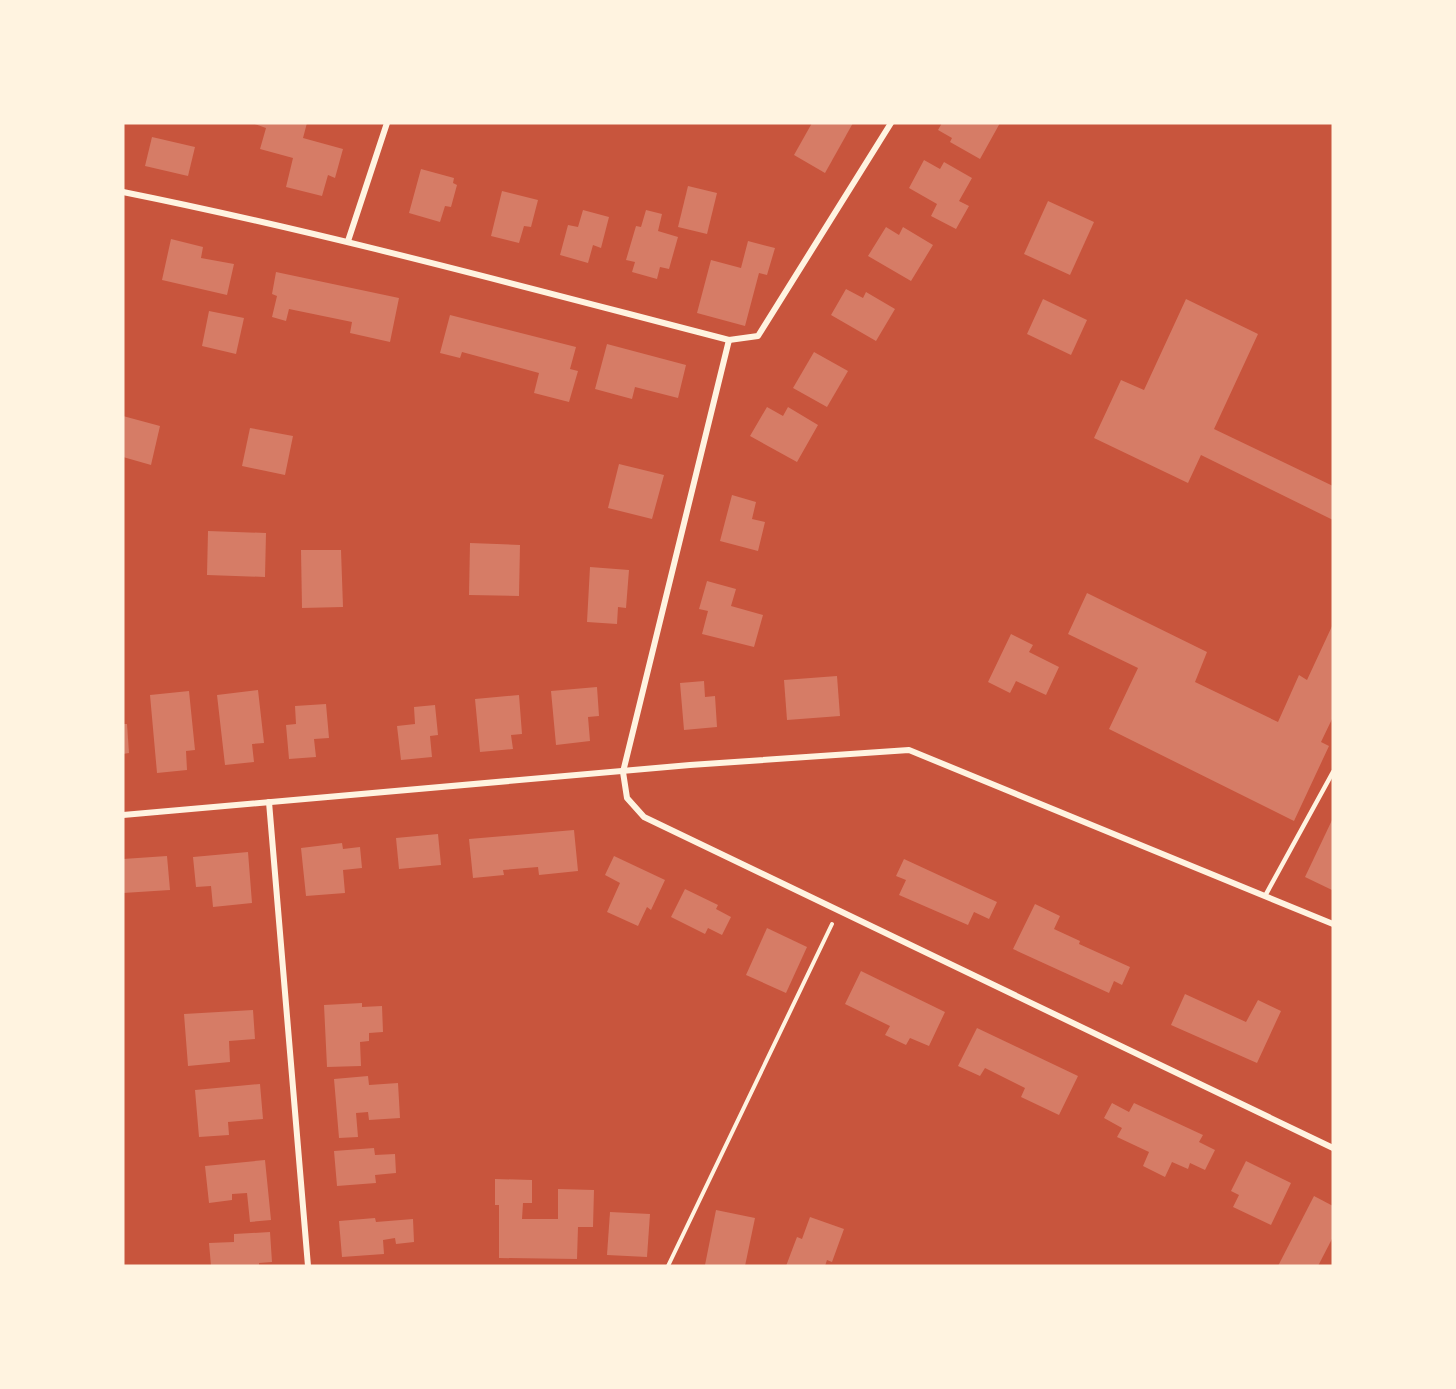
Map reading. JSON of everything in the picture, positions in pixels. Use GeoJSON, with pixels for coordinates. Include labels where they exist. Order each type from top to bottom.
{"type":"FeatureCollection","features":[{"type":"Feature","properties":{"kind":"street"},"geometry":{"type":"LineString","coordinates":[[348,241],[387,123]]}},
{"type":"Feature","properties":{"kind":"street"},"geometry":{"type":"LineString","coordinates":[[123,192],[224,212],[348,241],[729,340],[758,336],[891,123]]}},
{"type":"Feature","properties":{"kind":"street"},"geometry":{"type":"LineString","coordinates":[[729,340],[623,772],[627,798],[644,817],[1333,1148]]}},
{"type":"Feature","properties":{"kind":"street"},"geometry":{"type":"LineString","coordinates":[[123,815],[736,761],[909,750],[1333,924]]}},
{"type":"Feature","properties":{"kind":"street"},"geometry":{"type":"LineString","coordinates":[[269,802],[308,1266]]}},
{"type":"Feature","properties":{"kind":"lane"},"geometry":{"type":"LineString","coordinates":[[1265,896],[1333,772]]}},
{"type":"Feature","properties":{"kind":"path"},"geometry":{"type":"LineString","coordinates":[[668,1266],[839,910]]}},
{"type":"Feature","properties":{"kind":"building"},"geometry":{"type":"Polygon","coordinates":[[[252,123],[307,123],[303,138],[343,149],[335,178],[328,175],[322,196],[286,187],[293,158],[260,149],[266,128],[252,123]]]}},
{"type":"Feature","properties":{"kind":"building"},"geometry":{"type":"Polygon","coordinates":[[[812,123],[853,123],[825,173],[794,155],[812,123]]]}},
{"type":"Feature","properties":{"kind":"building"},"geometry":{"type":"Polygon","coordinates":[[[942,123],[1000,123],[980,159],[950,142],[952,138],[938,130],[942,123]]]}},
{"type":"Feature","properties":{"kind":"building"},"geometry":{"type":"Polygon","coordinates":[[[152,137],[195,147],[188,176],[145,166],[152,137]]]}},
{"type":"Feature","properties":{"kind":"building"},"geometry":{"type":"Polygon","coordinates":[[[924,160],[940,169],[944,162],[972,178],[959,201],[969,206],[956,229],[931,216],[937,204],[909,188],[924,160]]]}},
{"type":"Feature","properties":{"kind":"building"},"geometry":{"type":"Polygon","coordinates":[[[421,169],[454,178],[453,183],[457,185],[451,207],[445,206],[440,222],[409,213],[421,169]]]}},
{"type":"Feature","properties":{"kind":"building"},"geometry":{"type":"Polygon","coordinates":[[[688,186],[717,193],[707,234],[678,227],[688,186]]]}},
{"type":"Feature","properties":{"kind":"building"},"geometry":{"type":"Polygon","coordinates":[[[502,191],[538,200],[531,227],[524,226],[519,243],[491,236],[502,191]]]}},
{"type":"Feature","properties":{"kind":"building"},"geometry":{"type":"Polygon","coordinates":[[[1048,201],[1094,222],[1070,275],[1024,254],[1048,201]]]}},
{"type":"Feature","properties":{"kind":"building"},"geometry":{"type":"Polygon","coordinates":[[[583,210],[609,217],[601,248],[593,245],[588,263],[560,255],[568,225],[578,227],[583,210]]]}},
{"type":"Feature","properties":{"kind":"building"},"geometry":{"type":"Polygon","coordinates":[[[646,210],[662,214],[658,231],[678,237],[669,269],[660,267],[657,279],[632,272],[635,262],[626,260],[636,226],[641,227],[646,210]]]}},
{"type":"Feature","properties":{"kind":"building"},"geometry":{"type":"Polygon","coordinates":[[[886,227],[899,235],[903,227],[933,245],[911,281],[868,256],[886,227]]]}},
{"type":"Feature","properties":{"kind":"building"},"geometry":{"type":"Polygon","coordinates":[[[171,239],[203,247],[201,258],[234,264],[227,295],[162,280],[171,239]]]}},
{"type":"Feature","properties":{"kind":"building"},"geometry":{"type":"Polygon","coordinates":[[[748,241],[775,248],[767,275],[759,273],[745,326],[697,313],[711,260],[741,268],[748,241]]]}},
{"type":"Feature","properties":{"kind":"building"},"geometry":{"type":"Polygon","coordinates":[[[276,272],[399,298],[390,342],[350,333],[352,322],[289,309],[286,321],[272,317],[277,296],[272,294],[276,272]]]}},
{"type":"Feature","properties":{"kind":"building"},"geometry":{"type":"Polygon","coordinates":[[[846,289],[863,298],[866,292],[895,309],[876,341],[831,315],[846,289]]]}},
{"type":"Feature","properties":{"kind":"building"},"geometry":{"type":"Polygon","coordinates":[[[1043,299],[1087,320],[1071,355],[1027,334],[1043,299]]]}},
{"type":"Feature","properties":{"kind":"building"},"geometry":{"type":"Polygon","coordinates":[[[1186,299],[1258,334],[1214,429],[1333,486],[1333,520],[1201,455],[1188,483],[1094,438],[1121,380],[1144,390],[1186,299]]]}},
{"type":"Feature","properties":{"kind":"building"},"geometry":{"type":"Polygon","coordinates":[[[209,311],[244,318],[236,354],[202,346],[209,311]]]}},
{"type":"Feature","properties":{"kind":"building"},"geometry":{"type":"Polygon","coordinates":[[[450,315],[576,347],[570,369],[578,371],[569,402],[534,393],[539,373],[462,352],[460,358],[440,353],[450,315]]]}},
{"type":"Feature","properties":{"kind":"building"},"geometry":{"type":"Polygon","coordinates":[[[607,344],[686,365],[678,398],[635,387],[632,399],[595,389],[607,344]]]}},
{"type":"Feature","properties":{"kind":"building"},"geometry":{"type":"Polygon","coordinates":[[[814,352],[848,371],[827,407],[793,388],[814,352]]]}},
{"type":"Feature","properties":{"kind":"building"},"geometry":{"type":"Polygon","coordinates":[[[767,407],[783,416],[788,407],[818,425],[797,462],[750,436],[767,407]]]}},
{"type":"Feature","properties":{"kind":"building"},"geometry":{"type":"Polygon","coordinates":[[[123,416],[160,426],[151,465],[123,457],[123,416]]]}},
{"type":"Feature","properties":{"kind":"building"},"geometry":{"type":"Polygon","coordinates":[[[250,428],[293,436],[285,475],[242,466],[250,428]]]}},
{"type":"Feature","properties":{"kind":"building"},"geometry":{"type":"Polygon","coordinates":[[[619,464],[664,475],[652,519],[608,508],[619,464]]]}},
{"type":"Feature","properties":{"kind":"building"},"geometry":{"type":"Polygon","coordinates":[[[732,495],[756,502],[752,519],[765,522],[758,551],[720,541],[732,495]]]}},
{"type":"Feature","properties":{"kind":"building"},"geometry":{"type":"Polygon","coordinates":[[[208,531],[266,533],[265,577],[207,575],[208,531]]]}},
{"type":"Feature","properties":{"kind":"building"},"geometry":{"type":"Polygon","coordinates":[[[470,543],[520,545],[519,596],[469,595],[470,543]]]}},
{"type":"Feature","properties":{"kind":"building"},"geometry":{"type":"Polygon","coordinates":[[[301,550],[341,550],[343,607],[302,608],[301,550]]]}},
{"type":"Feature","properties":{"kind":"building"},"geometry":{"type":"Polygon","coordinates":[[[590,567],[629,570],[626,608],[618,607],[617,624],[587,622],[590,567]]]}},
{"type":"Feature","properties":{"kind":"building"},"geometry":{"type":"Polygon","coordinates":[[[707,581],[736,589],[731,606],[763,615],[754,647],[702,634],[708,611],[699,609],[707,581]]]}},
{"type":"Feature","properties":{"kind":"building"},"geometry":{"type":"Polygon","coordinates":[[[1087,593],[1207,652],[1195,682],[1278,722],[1299,675],[1307,680],[1333,624],[1333,717],[1321,742],[1329,746],[1294,821],[1109,729],[1138,668],[1068,634],[1087,593]]]}},
{"type":"Feature","properties":{"kind":"building"},"geometry":{"type":"Polygon","coordinates":[[[1011,634],[1033,645],[1029,652],[1059,667],[1046,695],[1016,681],[1010,693],[988,682],[1011,634]]]}},
{"type":"Feature","properties":{"kind":"building"},"geometry":{"type":"Polygon","coordinates":[[[837,676],[840,716],[787,720],[784,680],[837,676]]]}},
{"type":"Feature","properties":{"kind":"building"},"geometry":{"type":"Polygon","coordinates":[[[704,681],[705,697],[715,696],[717,727],[684,730],[680,683],[704,681]]]}},
{"type":"Feature","properties":{"kind":"building"},"geometry":{"type":"Polygon","coordinates":[[[597,687],[599,716],[588,717],[590,741],[556,745],[551,691],[597,687]]]}},
{"type":"Feature","properties":{"kind":"building"},"geometry":{"type":"Polygon","coordinates":[[[258,690],[264,743],[252,744],[254,762],[225,765],[217,695],[258,690]]]}},
{"type":"Feature","properties":{"kind":"building"},"geometry":{"type":"Polygon","coordinates":[[[189,691],[195,750],[186,751],[187,770],[157,773],[150,695],[189,691]]]}},
{"type":"Feature","properties":{"kind":"building"},"geometry":{"type":"Polygon","coordinates":[[[519,695],[522,734],[511,735],[513,749],[480,752],[475,699],[519,695]]]}},
{"type":"Feature","properties":{"kind":"building"},"geometry":{"type":"Polygon","coordinates":[[[326,704],[329,738],[314,739],[316,757],[289,759],[286,725],[296,724],[295,706],[326,704]]]}},
{"type":"Feature","properties":{"kind":"building"},"geometry":{"type":"Polygon","coordinates":[[[435,705],[438,735],[430,736],[432,757],[401,760],[397,726],[415,724],[414,707],[435,705]]]}},
{"type":"Feature","properties":{"kind":"building"},"geometry":{"type":"Polygon","coordinates":[[[123,724],[127,724],[129,753],[123,754],[123,724]]]}},
{"type":"Feature","properties":{"kind":"building"},"geometry":{"type":"Polygon","coordinates":[[[1333,818],[1333,888],[1332,890],[1305,877],[1333,818]]]}},
{"type":"Feature","properties":{"kind":"building"},"geometry":{"type":"Polygon","coordinates":[[[574,830],[578,871],[539,875],[538,867],[503,870],[504,875],[473,878],[469,839],[574,830]]]}},
{"type":"Feature","properties":{"kind":"building"},"geometry":{"type":"Polygon","coordinates":[[[438,834],[441,865],[399,869],[396,838],[438,834]]]}},
{"type":"Feature","properties":{"kind":"building"},"geometry":{"type":"Polygon","coordinates":[[[342,843],[343,849],[360,847],[362,868],[343,870],[345,893],[306,896],[301,848],[342,843]]]}},
{"type":"Feature","properties":{"kind":"building"},"geometry":{"type":"Polygon","coordinates":[[[248,852],[252,903],[213,907],[211,886],[196,887],[193,857],[248,852]]]}},
{"type":"Feature","properties":{"kind":"building"},"geometry":{"type":"Polygon","coordinates":[[[167,856],[170,890],[123,893],[123,859],[167,856]]]}},
{"type":"Feature","properties":{"kind":"building"},"geometry":{"type":"Polygon","coordinates":[[[614,856],[665,880],[651,910],[647,907],[638,926],[607,912],[620,883],[605,875],[614,856]]]}},
{"type":"Feature","properties":{"kind":"building"},"geometry":{"type":"Polygon","coordinates":[[[904,859],[997,902],[989,919],[974,912],[968,925],[899,895],[906,880],[896,876],[904,859]]]}},
{"type":"Feature","properties":{"kind":"building"},"geometry":{"type":"Polygon","coordinates":[[[685,889],[718,905],[716,909],[731,917],[722,935],[708,928],[705,934],[671,917],[685,889]]]}},
{"type":"Feature","properties":{"kind":"building"},"geometry":{"type":"Polygon","coordinates":[[[1035,904],[1060,916],[1054,929],[1080,941],[1079,944],[1130,967],[1122,985],[1114,981],[1109,993],[1013,949],[1035,904]]]}},
{"type":"Feature","properties":{"kind":"building"},"geometry":{"type":"Polygon","coordinates":[[[767,928],[807,947],[786,993],[746,975],[767,928]]]}},
{"type":"Feature","properties":{"kind":"building"},"geometry":{"type":"Polygon","coordinates":[[[861,971],[945,1012],[929,1046],[910,1038],[906,1045],[885,1035],[890,1026],[845,1004],[861,971]]]}},
{"type":"Feature","properties":{"kind":"building"},"geometry":{"type":"Polygon","coordinates":[[[1185,994],[1246,1022],[1258,1000],[1281,1011],[1257,1063],[1171,1025],[1185,994]]]}},
{"type":"Feature","properties":{"kind":"building"},"geometry":{"type":"Polygon","coordinates":[[[362,1003],[362,1007],[382,1006],[383,1032],[369,1033],[369,1041],[360,1042],[361,1066],[327,1067],[324,1005],[362,1003]]]}},
{"type":"Feature","properties":{"kind":"building"},"geometry":{"type":"Polygon","coordinates":[[[253,1010],[255,1039],[229,1041],[230,1062],[188,1066],[184,1014],[253,1010]]]}},
{"type":"Feature","properties":{"kind":"building"},"geometry":{"type":"Polygon","coordinates":[[[977,1028],[1078,1076],[1059,1115],[1021,1097],[1025,1088],[985,1068],[980,1076],[958,1066],[977,1028]]]}},
{"type":"Feature","properties":{"kind":"building"},"geometry":{"type":"Polygon","coordinates":[[[368,1076],[369,1085],[398,1083],[400,1118],[369,1120],[368,1112],[356,1113],[358,1137],[339,1138],[334,1079],[368,1076]]]}},
{"type":"Feature","properties":{"kind":"building"},"geometry":{"type":"Polygon","coordinates":[[[260,1084],[263,1119],[228,1122],[229,1135],[199,1137],[195,1090],[260,1084]]]}},
{"type":"Feature","properties":{"kind":"building"},"geometry":{"type":"Polygon","coordinates":[[[1112,1103],[1129,1112],[1134,1103],[1203,1135],[1199,1142],[1215,1150],[1205,1170],[1190,1163],[1188,1169],[1172,1162],[1165,1177],[1143,1166],[1149,1152],[1117,1137],[1122,1128],[1104,1118],[1112,1103]]]}},
{"type":"Feature","properties":{"kind":"building"},"geometry":{"type":"Polygon","coordinates":[[[374,1148],[375,1155],[395,1154],[396,1173],[375,1175],[376,1183],[337,1186],[334,1151],[374,1148]]]}},
{"type":"Feature","properties":{"kind":"building"},"geometry":{"type":"Polygon","coordinates":[[[265,1160],[271,1220],[250,1222],[247,1193],[232,1194],[232,1200],[209,1203],[205,1166],[265,1160]]]}},
{"type":"Feature","properties":{"kind":"building"},"geometry":{"type":"Polygon","coordinates":[[[1246,1161],[1291,1183],[1271,1225],[1233,1207],[1239,1195],[1231,1191],[1246,1161]]]}},
{"type":"Feature","properties":{"kind":"building"},"geometry":{"type":"Polygon","coordinates":[[[495,1179],[532,1180],[532,1203],[523,1203],[522,1219],[558,1219],[558,1189],[594,1190],[593,1227],[578,1227],[577,1259],[499,1258],[499,1205],[495,1205],[495,1179]]]}},
{"type":"Feature","properties":{"kind":"building"},"geometry":{"type":"Polygon","coordinates":[[[1314,1196],[1333,1206],[1333,1237],[1318,1266],[1278,1266],[1314,1196]]]}},
{"type":"Feature","properties":{"kind":"building"},"geometry":{"type":"Polygon","coordinates":[[[716,1210],[755,1218],[745,1266],[705,1265],[716,1210]]]}},
{"type":"Feature","properties":{"kind":"building"},"geometry":{"type":"Polygon","coordinates":[[[610,1212],[650,1214],[647,1257],[607,1255],[610,1212]]]}},
{"type":"Feature","properties":{"kind":"building"},"geometry":{"type":"Polygon","coordinates":[[[810,1217],[844,1229],[832,1262],[827,1260],[825,1266],[786,1266],[797,1237],[802,1239],[810,1217]]]}},
{"type":"Feature","properties":{"kind":"building"},"geometry":{"type":"Polygon","coordinates":[[[375,1218],[376,1222],[413,1219],[414,1242],[396,1244],[395,1238],[383,1240],[384,1254],[342,1257],[339,1221],[375,1218]]]}},
{"type":"Feature","properties":{"kind":"building"},"geometry":{"type":"Polygon","coordinates":[[[270,1232],[272,1262],[259,1263],[259,1266],[211,1266],[209,1243],[234,1242],[234,1234],[270,1232]]]}}]}
